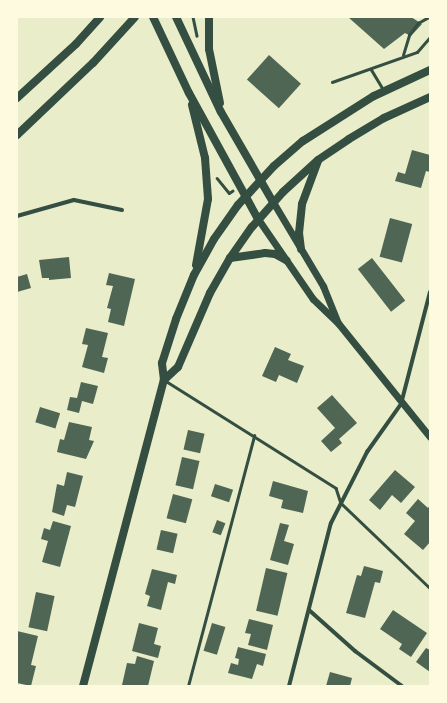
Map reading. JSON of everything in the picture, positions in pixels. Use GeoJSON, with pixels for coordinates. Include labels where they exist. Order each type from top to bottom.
{"type":"FeatureCollection","features":[{"type":"Feature","properties":{"kind":"main road"},"geometry":{"type":"LineString","coordinates":[[17,98],[76,44],[100,17]]}},
{"type":"Feature","properties":{"kind":"main road"},"geometry":{"type":"LineString","coordinates":[[17,134],[93,63],[135,17]]}},
{"type":"Feature","properties":{"kind":"main road"},"geometry":{"type":"LineString","coordinates":[[153,17],[189,93],[258,219]]}},
{"type":"Feature","properties":{"kind":"main road"},"geometry":{"type":"LineString","coordinates":[[176,17],[221,112],[273,202]]}},
{"type":"Feature","properties":{"kind":"main road"},"geometry":{"type":"LineString","coordinates":[[208,17],[209,49],[215,72],[221,112]]}},
{"type":"Feature","properties":{"kind":"main road"},"geometry":{"type":"LineString","coordinates":[[83,686],[164,380],[162,363],[176,319],[194,275],[214,239],[245,197],[303,141],[338,116],[384,91],[430,70]]}},
{"type":"Feature","properties":{"kind":"main road"},"geometry":{"type":"LineString","coordinates":[[189,93],[205,158],[208,200],[194,275]]}},
{"type":"Feature","properties":{"kind":"main road"},"geometry":{"type":"LineString","coordinates":[[164,380],[178,367],[210,293],[230,258],[258,219],[273,202],[318,160],[384,118],[430,97]]}},
{"type":"Feature","properties":{"kind":"main road"},"geometry":{"type":"LineString","coordinates":[[301,250],[299,233],[302,204],[318,160]]}},
{"type":"Feature","properties":{"kind":"main road"},"geometry":{"type":"LineString","coordinates":[[230,258],[265,253],[275,254],[286,260]]}},
{"type":"Feature","properties":{"kind":"street"},"geometry":{"type":"LineString","coordinates":[[17,216],[74,200],[122,210]]}},
{"type":"Feature","properties":{"kind":"street"},"geometry":{"type":"LineString","coordinates":[[273,202],[323,286],[338,323]]}},
{"type":"Feature","properties":{"kind":"street"},"geometry":{"type":"LineString","coordinates":[[258,219],[313,299],[338,323],[401,404],[430,437]]}},
{"type":"Feature","properties":{"kind":"street"},"geometry":{"type":"LineString","coordinates":[[289,686],[332,524],[367,452],[401,404],[430,292]]}},
{"type":"Feature","properties":{"kind":"street"},"geometry":{"type":"LineString","coordinates":[[309,610],[395,684],[402,686]]}},
{"type":"Feature","properties":{"kind":"lane"},"geometry":{"type":"LineString","coordinates":[[402,56],[409,35],[418,22],[429,17]]}},
{"type":"Feature","properties":{"kind":"lane"},"geometry":{"type":"LineString","coordinates":[[332,82],[416,52],[430,37]]}},
{"type":"Feature","properties":{"kind":"lane"},"geometry":{"type":"LineString","coordinates":[[371,69],[384,91]]}},
{"type":"Feature","properties":{"kind":"lane"},"geometry":{"type":"LineString","coordinates":[[164,380],[336,488],[341,503],[430,588]]}},
{"type":"Feature","properties":{"kind":"lane"},"geometry":{"type":"LineString","coordinates":[[188,686],[254,436]]}},
{"type":"Feature","properties":{"kind":"path"},"geometry":{"type":"LineString","coordinates":[[193,17],[198,39]]}},
{"type":"Feature","properties":{"kind":"path"},"geometry":{"type":"LineString","coordinates":[[215,175],[233,198]]}},
{"type":"Feature","properties":{"kind":"path"},"geometry":{"type":"LineString","coordinates":[[229,193],[233,189]]}},
{"type":"Feature","properties":{"kind":"building"},"geometry":{"type":"Polygon","coordinates":[[[348,17],[411,17],[422,24],[411,36],[405,33],[384,49],[348,17]]]}},
{"type":"Feature","properties":{"kind":"building"},"geometry":{"type":"Polygon","coordinates":[[[269,55],[301,84],[279,108],[247,80],[269,55]]]}},
{"type":"Feature","properties":{"kind":"building"},"geometry":{"type":"Polygon","coordinates":[[[412,150],[430,155],[430,172],[426,171],[421,188],[395,181],[398,172],[405,174],[412,150]]]}},
{"type":"Feature","properties":{"kind":"building"},"geometry":{"type":"Polygon","coordinates":[[[390,218],[412,224],[402,263],[380,257],[390,218]]]}},
{"type":"Feature","properties":{"kind":"building"},"geometry":{"type":"Polygon","coordinates":[[[69,257],[71,278],[49,280],[49,278],[42,278],[39,260],[69,257]]]}},
{"type":"Feature","properties":{"kind":"building"},"geometry":{"type":"Polygon","coordinates":[[[372,258],[405,301],[391,312],[358,269],[372,258]]]}},
{"type":"Feature","properties":{"kind":"building"},"geometry":{"type":"Polygon","coordinates":[[[109,273],[135,279],[124,326],[108,322],[111,309],[107,308],[113,286],[106,285],[109,273]]]}},
{"type":"Feature","properties":{"kind":"building"},"geometry":{"type":"Polygon","coordinates":[[[27,274],[31,288],[17,292],[17,277],[27,274]]]}},
{"type":"Feature","properties":{"kind":"building"},"geometry":{"type":"Polygon","coordinates":[[[86,328],[108,333],[102,357],[108,358],[104,373],[82,367],[88,345],[82,344],[86,328]]]}},
{"type":"Feature","properties":{"kind":"building"},"geometry":{"type":"Polygon","coordinates":[[[275,347],[291,354],[288,360],[304,366],[297,383],[279,375],[276,382],[262,376],[275,347]]]}},
{"type":"Feature","properties":{"kind":"building"},"geometry":{"type":"Polygon","coordinates":[[[81,382],[98,386],[93,404],[82,401],[79,413],[67,410],[70,397],[77,398],[81,382]]]}},
{"type":"Feature","properties":{"kind":"building"},"geometry":{"type":"Polygon","coordinates":[[[332,395],[357,423],[339,439],[342,443],[331,452],[321,441],[335,428],[317,408],[332,395]]]}},
{"type":"Feature","properties":{"kind":"building"},"geometry":{"type":"Polygon","coordinates":[[[40,407],[60,413],[55,428],[35,422],[40,407]]]}},
{"type":"Feature","properties":{"kind":"building"},"geometry":{"type":"Polygon","coordinates":[[[69,422],[92,427],[89,440],[94,441],[86,459],[57,452],[60,439],[64,440],[69,422]]]}},
{"type":"Feature","properties":{"kind":"building"},"geometry":{"type":"Polygon","coordinates":[[[188,430],[205,434],[200,453],[184,449],[188,430]]]}},
{"type":"Feature","properties":{"kind":"building"},"geometry":{"type":"Polygon","coordinates":[[[182,457],[200,461],[193,489],[175,485],[182,457]]]}},
{"type":"Feature","properties":{"kind":"building"},"geometry":{"type":"Polygon","coordinates":[[[395,470],[415,487],[401,503],[392,495],[380,510],[369,500],[395,470]]]}},
{"type":"Feature","properties":{"kind":"building"},"geometry":{"type":"Polygon","coordinates":[[[67,472],[83,476],[75,507],[67,505],[64,516],[52,512],[57,484],[64,486],[67,472]]]}},
{"type":"Feature","properties":{"kind":"building"},"geometry":{"type":"Polygon","coordinates":[[[273,481],[308,491],[303,513],[281,508],[283,500],[269,496],[273,481]]]}},
{"type":"Feature","properties":{"kind":"building"},"geometry":{"type":"Polygon","coordinates":[[[215,484],[233,490],[229,502],[211,496],[215,484]]]}},
{"type":"Feature","properties":{"kind":"building"},"geometry":{"type":"Polygon","coordinates":[[[173,494],[192,499],[186,523],[167,518],[173,494]]]}},
{"type":"Feature","properties":{"kind":"building"},"geometry":{"type":"Polygon","coordinates":[[[418,499],[428,508],[430,505],[430,542],[423,550],[404,534],[415,521],[406,513],[418,499]]]}},
{"type":"Feature","properties":{"kind":"building"},"geometry":{"type":"Polygon","coordinates":[[[217,520],[225,523],[221,535],[212,532],[217,520]]]}},
{"type":"Feature","properties":{"kind":"building"},"geometry":{"type":"Polygon","coordinates":[[[53,521],[71,526],[60,567],[42,562],[48,541],[41,539],[44,528],[50,530],[53,521]]]}},
{"type":"Feature","properties":{"kind":"building"},"geometry":{"type":"Polygon","coordinates":[[[280,523],[289,525],[284,541],[294,544],[288,565],[270,560],[280,523]]]}},
{"type":"Feature","properties":{"kind":"building"},"geometry":{"type":"Polygon","coordinates":[[[161,530],[178,534],[173,553],[157,549],[161,530]]]}},
{"type":"Feature","properties":{"kind":"building"},"geometry":{"type":"Polygon","coordinates":[[[364,566],[383,571],[380,583],[375,582],[365,618],[346,613],[357,575],[361,576],[364,566]]]}},
{"type":"Feature","properties":{"kind":"building"},"geometry":{"type":"Polygon","coordinates":[[[266,568],[287,573],[278,616],[256,611],[266,568]]]}},
{"type":"Feature","properties":{"kind":"building"},"geometry":{"type":"Polygon","coordinates":[[[152,569],[177,575],[175,584],[168,582],[161,610],[147,606],[150,596],[145,594],[152,569]]]}},
{"type":"Feature","properties":{"kind":"building"},"geometry":{"type":"Polygon","coordinates":[[[36,592],[55,596],[47,631],[29,627],[36,592]]]}},
{"type":"Feature","properties":{"kind":"building"},"geometry":{"type":"Polygon","coordinates":[[[393,610],[427,633],[411,657],[399,649],[402,644],[380,629],[393,610]]]}},
{"type":"Feature","properties":{"kind":"building"},"geometry":{"type":"Polygon","coordinates":[[[249,619],[273,625],[267,650],[248,645],[251,634],[245,633],[249,619]]]}},
{"type":"Feature","properties":{"kind":"building"},"geometry":{"type":"Polygon","coordinates":[[[139,623],[158,628],[154,644],[161,646],[158,658],[132,651],[139,623]]]}},
{"type":"Feature","properties":{"kind":"building"},"geometry":{"type":"Polygon","coordinates":[[[212,623],[225,627],[217,655],[204,651],[212,623]]]}},
{"type":"Feature","properties":{"kind":"building"},"geometry":{"type":"Polygon","coordinates":[[[17,631],[38,636],[31,665],[36,666],[31,686],[17,683],[17,631]]]}},
{"type":"Feature","properties":{"kind":"building"},"geometry":{"type":"Polygon","coordinates":[[[238,647],[266,654],[263,666],[257,664],[252,679],[228,673],[231,663],[238,665],[239,659],[235,658],[238,647]]]}},
{"type":"Feature","properties":{"kind":"building"},"geometry":{"type":"Polygon","coordinates":[[[426,648],[430,650],[430,672],[416,662],[426,648]]]}},
{"type":"Feature","properties":{"kind":"building"},"geometry":{"type":"Polygon","coordinates":[[[137,656],[154,661],[148,686],[122,685],[127,663],[135,664],[137,656]]]}},
{"type":"Feature","properties":{"kind":"building"},"geometry":{"type":"Polygon","coordinates":[[[330,672],[352,678],[350,686],[326,686],[330,672]]]}}]}
